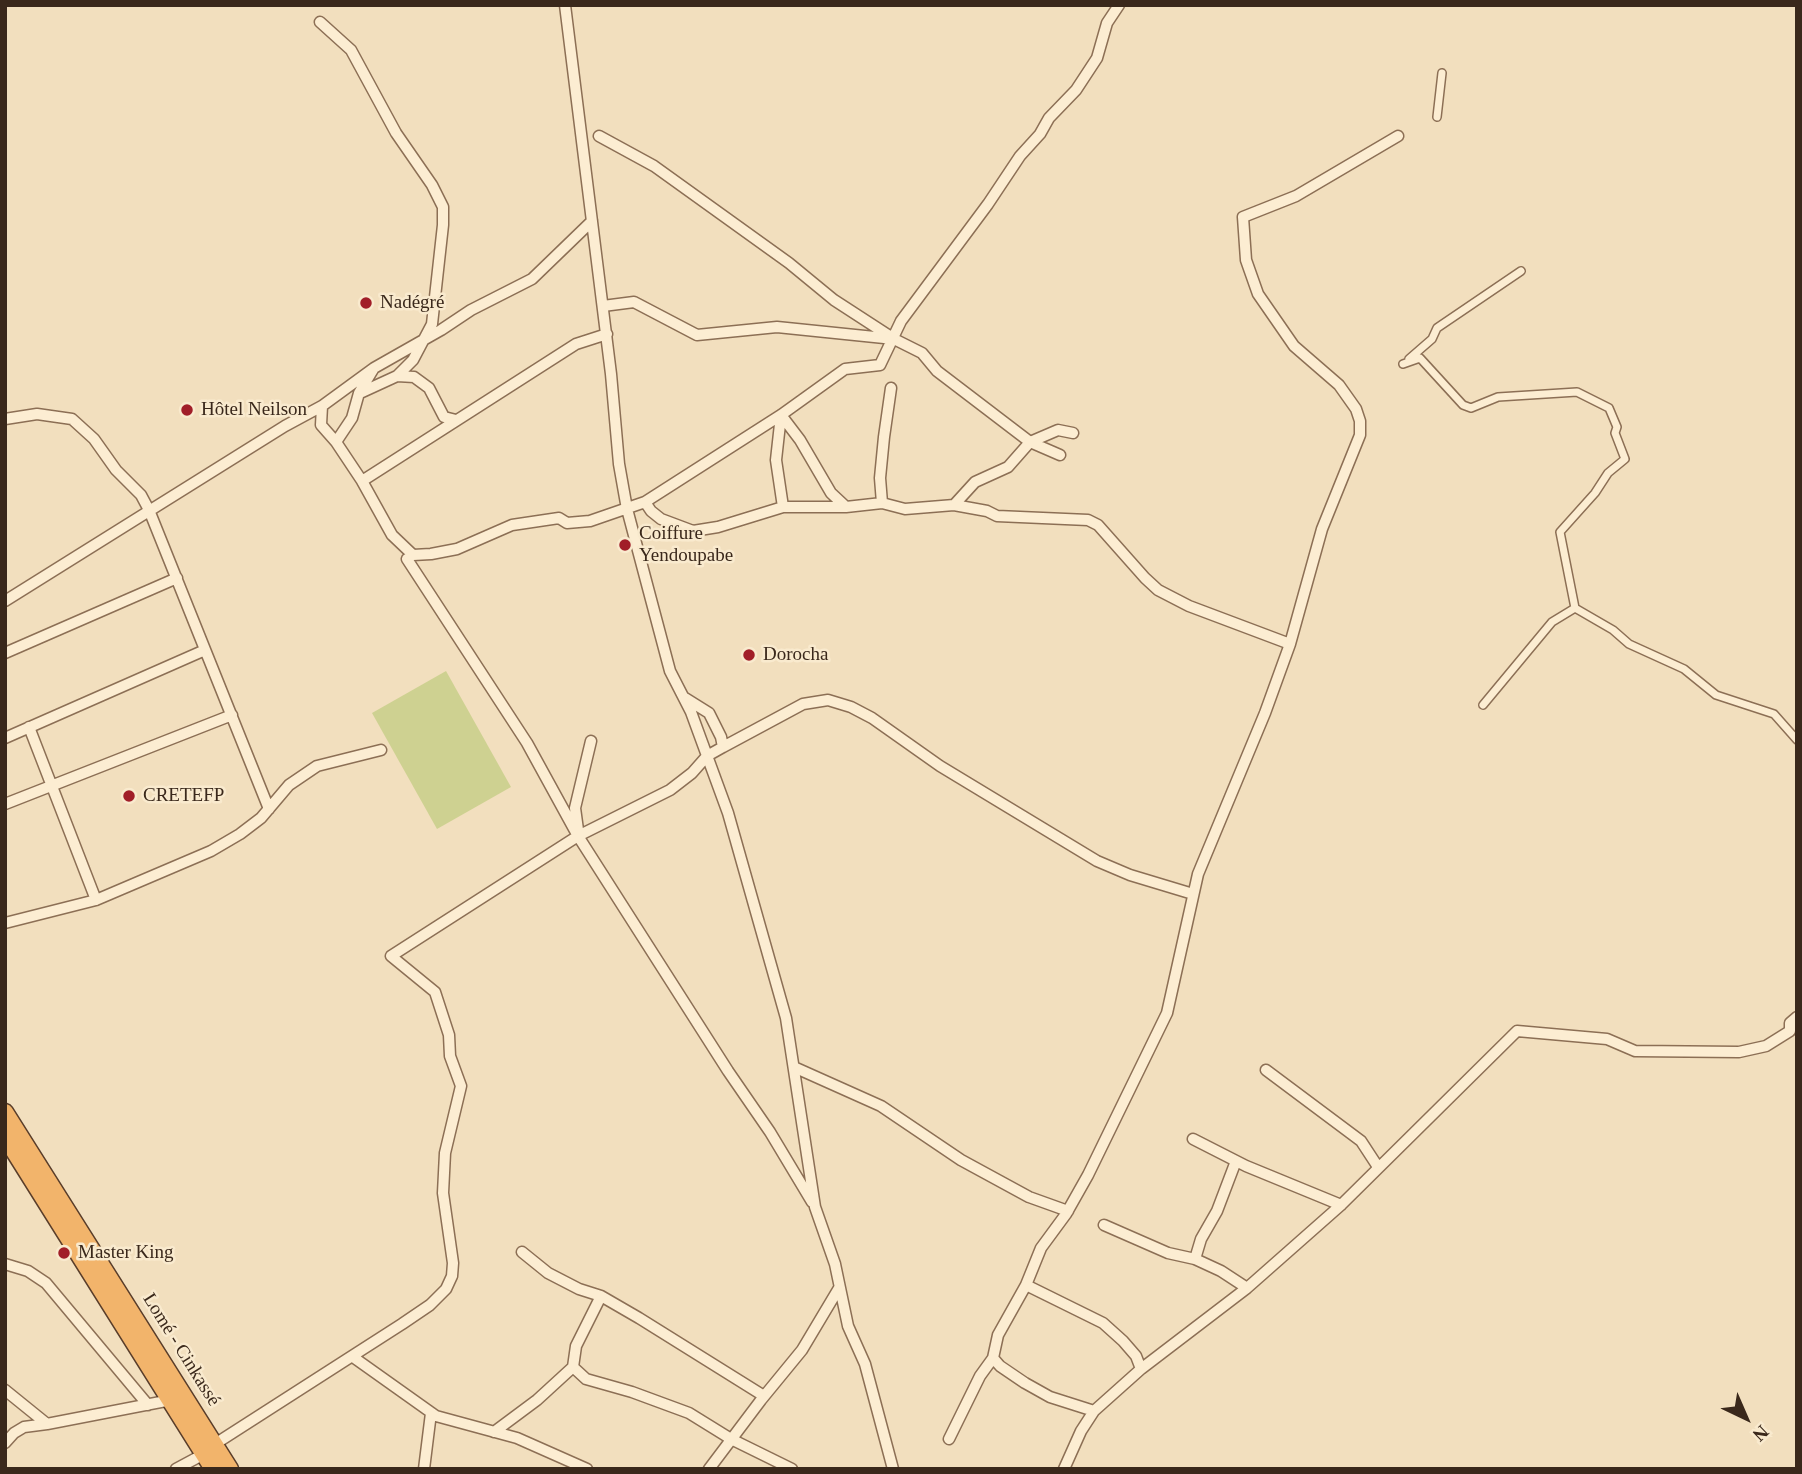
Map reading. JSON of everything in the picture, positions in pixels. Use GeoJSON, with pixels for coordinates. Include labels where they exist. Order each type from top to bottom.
{"type":"FeatureCollection","features":[{"type":"Feature","properties":{"kind":"highway","name":"Lomé - Cinkassé"},"geometry":{"type":"LineString","coordinates":[[5,1112],[209,1449],[213,1469]]}},
{"type":"Feature","properties":{"kind":"highway","name":"Lomé - Cinkassé"},"geometry":{"type":"LineString","coordinates":[[5,1137],[170,1400],[209,1449],[230,1469]]}},
{"type":"Feature","properties":{"kind":"street"},"geometry":{"type":"LineString","coordinates":[[565,5],[607,334],[619,464],[627,509],[670,671],[685,698],[728,813],[786,1018],[816,1207],[835,1264],[848,1326],[865,1364],[893,1469]]}},
{"type":"Feature","properties":{"kind":"street"},"geometry":{"type":"LineString","coordinates":[[322,406],[321,425],[362,481],[392,535],[414,555],[431,555],[457,549],[512,525],[559,518],[567,523],[590,521],[645,502],[781,415],[845,369],[880,365],[901,321],[988,204],[1020,156],[1040,134],[1049,118],[1076,90],[1097,58],[1107,23],[1119,5]]}},
{"type":"Feature","properties":{"kind":"street"},"geometry":{"type":"LineString","coordinates":[[320,22],[351,50],[396,133],[432,185],[443,207],[432,324],[413,360],[397,376],[359,394]]}},
{"type":"Feature","properties":{"kind":"street"},"geometry":{"type":"LineString","coordinates":[[1437,117],[1442,73]]}},
{"type":"Feature","properties":{"kind":"street"},"geometry":{"type":"LineString","coordinates":[[599,136],[654,166],[789,263],[834,300],[894,339],[922,353],[936,371],[1030,442],[1060,455]]}},
{"type":"Feature","properties":{"kind":"street"},"geometry":{"type":"LineString","coordinates":[[949,1439],[980,1376],[993,1358],[998,1335],[1026,1285],[1041,1248],[1068,1211],[1088,1175],[1167,1013],[1202,863],[1238,781],[1290,644],[1322,529],[1360,435],[1360,421],[1356,409],[1339,385],[1294,346],[1258,294],[1246,260],[1243,218],[1296,196],[1398,136]]}},
{"type":"Feature","properties":{"kind":"street"},"geometry":{"type":"LineString","coordinates":[[5,601],[285,426],[322,406],[374,368],[471,310],[532,279],[592,221]]}},
{"type":"Feature","properties":{"kind":"street"},"geometry":{"type":"LineString","coordinates":[[1521,271],[1437,328],[1433,339],[1403,364],[1420,358],[1462,405],[1471,408],[1498,397],[1577,393],[1609,408],[1625,459],[1608,473],[1595,493],[1560,532],[1575,608],[1613,630],[1629,644],[1684,669],[1716,695],[1774,714],[1797,740]]}},
{"type":"Feature","properties":{"kind":"street"},"geometry":{"type":"LineString","coordinates":[[603,306],[634,302],[697,335],[777,327],[894,339]]}},
{"type":"Feature","properties":{"kind":"street"},"geometry":{"type":"LineString","coordinates":[[362,481],[576,344],[607,334]]}},
{"type":"Feature","properties":{"kind":"street"},"geometry":{"type":"LineString","coordinates":[[336,442],[352,418],[359,394],[374,368]]}},
{"type":"Feature","properties":{"kind":"street"},"geometry":{"type":"LineString","coordinates":[[397,376],[414,377],[429,388],[444,417],[456,420]]}},
{"type":"Feature","properties":{"kind":"street"},"geometry":{"type":"LineString","coordinates":[[882,502],[880,478],[891,388]]}},
{"type":"Feature","properties":{"kind":"street"},"geometry":{"type":"LineString","coordinates":[[5,419],[37,414],[72,419],[94,439],[116,470],[141,495],[269,809]]}},
{"type":"Feature","properties":{"kind":"street"},"geometry":{"type":"LineString","coordinates":[[781,415],[800,440],[831,493],[846,507]]}},
{"type":"Feature","properties":{"kind":"street"},"geometry":{"type":"LineString","coordinates":[[781,415],[776,460],[783,507]]}},
{"type":"Feature","properties":{"kind":"street"},"geometry":{"type":"LineString","coordinates":[[954,505],[975,482],[1008,467],[1030,442],[1058,430],[1073,433]]}},
{"type":"Feature","properties":{"kind":"street"},"geometry":{"type":"LineString","coordinates":[[645,502],[661,519],[693,531],[718,527],[783,507],[846,507],[882,502],[905,509],[954,505],[987,511],[997,516],[1088,520],[1098,525],[1158,590],[1189,606],[1290,644]]}},
{"type":"Feature","properties":{"kind":"street"},"geometry":{"type":"LineString","coordinates":[[407,559],[527,743],[578,836],[816,1207]]}},
{"type":"Feature","properties":{"kind":"street"},"geometry":{"type":"LineString","coordinates":[[5,653],[177,578]]}},
{"type":"Feature","properties":{"kind":"street"},"geometry":{"type":"LineString","coordinates":[[1483,705],[1552,622],[1575,608]]}},
{"type":"Feature","properties":{"kind":"street"},"geometry":{"type":"LineString","coordinates":[[5,738],[205,650]]}},
{"type":"Feature","properties":{"kind":"street"},"geometry":{"type":"LineString","coordinates":[[685,698],[709,713],[723,747]]}},
{"type":"Feature","properties":{"kind":"street"},"geometry":{"type":"LineString","coordinates":[[176,1469],[430,1305],[446,1289],[452,1276],[453,1263],[443,1193],[445,1153],[461,1086],[450,1056],[449,1035],[435,992],[391,956],[578,836],[670,790],[692,773],[707,756],[803,704],[828,700],[852,707],[872,718],[940,766],[1087,856],[1130,875],[1193,894]]}},
{"type":"Feature","properties":{"kind":"street"},"geometry":{"type":"LineString","coordinates":[[5,804],[232,715]]}},
{"type":"Feature","properties":{"kind":"street"},"geometry":{"type":"LineString","coordinates":[[29,727],[96,900]]}},
{"type":"Feature","properties":{"kind":"street"},"geometry":{"type":"LineString","coordinates":[[578,836],[575,808],[591,741]]}},
{"type":"Feature","properties":{"kind":"street"},"geometry":{"type":"LineString","coordinates":[[5,923],[96,900],[211,850],[240,834],[269,809],[289,785],[317,766],[381,750]]}},
{"type":"Feature","properties":{"kind":"street"},"geometry":{"type":"LineString","coordinates":[[1063,1469],[1094,1411],[1141,1370],[1247,1288],[1340,1205],[1517,1031],[1607,1039],[1635,1051],[1739,1052],[1766,1046],[1790,1031],[1790,1023],[1797,1017]]}},
{"type":"Feature","properties":{"kind":"street"},"geometry":{"type":"LineString","coordinates":[[796,1068],[881,1106],[961,1160],[1028,1197],[1068,1211]]}},
{"type":"Feature","properties":{"kind":"street"},"geometry":{"type":"LineString","coordinates":[[1266,1070],[1361,1141],[1378,1167]]}},
{"type":"Feature","properties":{"kind":"street"},"geometry":{"type":"LineString","coordinates":[[1193,1139],[1236,1161],[1340,1205]]}},
{"type":"Feature","properties":{"kind":"street"},"geometry":{"type":"LineString","coordinates":[[1195,1259],[1201,1239],[1217,1211],[1236,1161]]}},
{"type":"Feature","properties":{"kind":"street"},"geometry":{"type":"LineString","coordinates":[[1104,1225],[1168,1253],[1195,1259],[1221,1271],[1247,1288]]}},
{"type":"Feature","properties":{"kind":"street"},"geometry":{"type":"LineString","coordinates":[[522,1252],[548,1273],[579,1289],[601,1296],[764,1396]]}},
{"type":"Feature","properties":{"kind":"street"},"geometry":{"type":"LineString","coordinates":[[5,1264],[28,1271],[46,1283],[148,1405]]}},
{"type":"Feature","properties":{"kind":"street"},"geometry":{"type":"LineString","coordinates":[[1026,1285],[1102,1323],[1136,1356],[1141,1370]]}},
{"type":"Feature","properties":{"kind":"street"},"geometry":{"type":"LineString","coordinates":[[709,1469],[802,1350],[839,1288]]}},
{"type":"Feature","properties":{"kind":"street"},"geometry":{"type":"LineString","coordinates":[[494,1432],[537,1400],[573,1367],[576,1346],[601,1296]]}},
{"type":"Feature","properties":{"kind":"street"},"geometry":{"type":"LineString","coordinates":[[353,1357],[431,1413],[528,1443],[587,1469]]}},
{"type":"Feature","properties":{"kind":"street"},"geometry":{"type":"LineString","coordinates":[[993,1358],[1025,1383],[1050,1396],[1094,1411]]}},
{"type":"Feature","properties":{"kind":"street"},"geometry":{"type":"LineString","coordinates":[[573,1367],[586,1379],[632,1392],[688,1413],[731,1439],[792,1469]]}},
{"type":"Feature","properties":{"kind":"street"},"geometry":{"type":"LineString","coordinates":[[5,1390],[47,1424]]}},
{"type":"Feature","properties":{"kind":"street"},"geometry":{"type":"LineString","coordinates":[[5,1443],[24,1427],[170,1400]]}},
{"type":"Feature","properties":{"kind":"street"},"geometry":{"type":"LineString","coordinates":[[425,1469],[424,1457],[431,1413]]}},
{"type":"Feature","properties":{"kind":"green space"},"geometry":{"type":"Polygon","coordinates":[[[446,671],[511,787],[437,829],[372,713],[446,671]]]}},
{"type":"Feature","properties":{"kind":"place","name":"Nadégré"},"geometry":{"type":"Point","coordinates":[366,303]}},
{"type":"Feature","properties":{"kind":"place","name":"Hôtel Neilson"},"geometry":{"type":"Point","coordinates":[187,410]}},
{"type":"Feature","properties":{"kind":"place","name":"Coiffure Yendoupabe"},"geometry":{"type":"Point","coordinates":[625,545]}},
{"type":"Feature","properties":{"kind":"place","name":"Dorocha"},"geometry":{"type":"Point","coordinates":[749,655]}},
{"type":"Feature","properties":{"kind":"place","name":"CRETEFP"},"geometry":{"type":"Point","coordinates":[129,796]}},
{"type":"Feature","properties":{"kind":"place","name":"Master King"},"geometry":{"type":"Point","coordinates":[64,1253]}}]}
